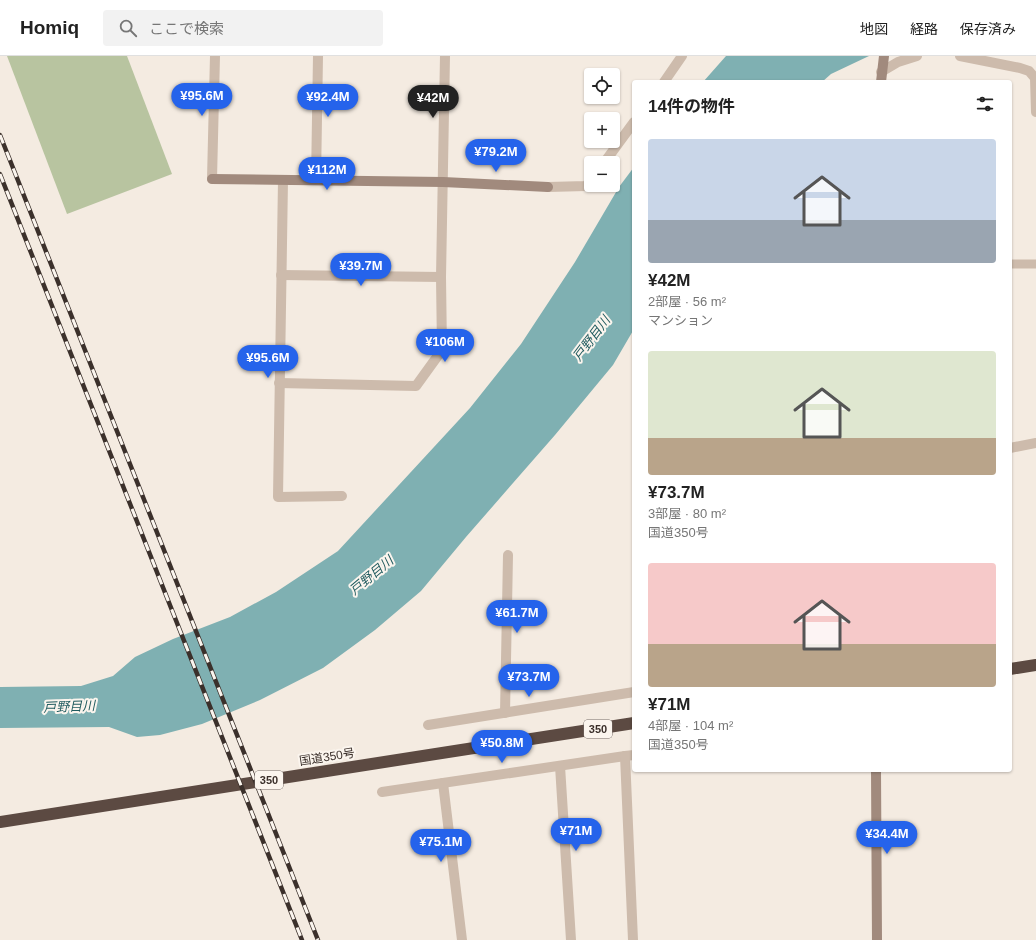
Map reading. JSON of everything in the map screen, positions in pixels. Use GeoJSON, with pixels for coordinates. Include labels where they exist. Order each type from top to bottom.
{"type":"FeatureCollection","features":[{"type":"Feature","properties":{"kind":"highway"},"geometry":{"type":"LineString","coordinates":[[1012,669],[1036,665]]}},
{"type":"Feature","properties":{"kind":"highway","name":"国道350号"},"geometry":{"type":"LineString","coordinates":[[0,822],[632,723]]}},
{"type":"Feature","properties":{"kind":"street"},"geometry":{"type":"LineString","coordinates":[[215,56],[212,179],[443,182],[548,187],[584,186]]}},
{"type":"Feature","properties":{"kind":"street"},"geometry":{"type":"LineString","coordinates":[[316,180],[318,56]]}},
{"type":"Feature","properties":{"kind":"street"},"geometry":{"type":"LineString","coordinates":[[279,383],[416,386],[442,350],[441,277],[445,56]]}},
{"type":"Feature","properties":{"kind":"street"},"geometry":{"type":"LineString","coordinates":[[665,80],[682,56]]}},
{"type":"Feature","properties":{"kind":"street"},"geometry":{"type":"LineString","coordinates":[[881,77],[884,56]]}},
{"type":"Feature","properties":{"kind":"street"},"geometry":{"type":"LineString","coordinates":[[881,77],[898,62],[916,56]]}},
{"type":"Feature","properties":{"kind":"street"},"geometry":{"type":"LineString","coordinates":[[960,56],[1029,71],[1035,78],[1036,112]]}},
{"type":"Feature","properties":{"kind":"street"},"geometry":{"type":"LineString","coordinates":[[609,156],[632,125]]}},
{"type":"Feature","properties":{"kind":"street"},"geometry":{"type":"LineString","coordinates":[[283,180],[278,497],[342,496]]}},
{"type":"Feature","properties":{"kind":"street"},"geometry":{"type":"LineString","coordinates":[[281,275],[441,277]]}},
{"type":"Feature","properties":{"kind":"street"},"geometry":{"type":"LineString","coordinates":[[1012,448],[1036,443]]}},
{"type":"Feature","properties":{"kind":"street"},"geometry":{"type":"LineString","coordinates":[[505,713],[508,554]]}},
{"type":"Feature","properties":{"kind":"street"},"geometry":{"type":"LineString","coordinates":[[428,725],[632,692]]}},
{"type":"Feature","properties":{"kind":"street"},"geometry":{"type":"LineString","coordinates":[[382,792],[629,756],[633,940]]}},
{"type":"Feature","properties":{"kind":"street"},"geometry":{"type":"LineString","coordinates":[[560,766],[571,940]]}},
{"type":"Feature","properties":{"kind":"street"},"geometry":{"type":"LineString","coordinates":[[876,772],[877,940]]}},
{"type":"Feature","properties":{"kind":"street"},"geometry":{"type":"LineString","coordinates":[[443,783],[462,940]]}},
{"type":"Feature","properties":{"kind":"lane"},"geometry":{"type":"LineString","coordinates":[[1012,264],[1036,264]]}},
{"type":"Feature","properties":{"kind":"green space"},"geometry":{"type":"Polygon","coordinates":[[[7,56],[127,56],[172,174],[67,214],[7,56]]]}},
{"type":"Feature","properties":{"kind":"water"},"geometry":{"type":"Polygon","coordinates":[[[726,56],[869,56],[831,74],[824,80],[705,80],[726,56]]]}},
{"type":"Feature","properties":{"kind":"water","name":"戸野目川"},"geometry":{"type":"Polygon","coordinates":[[[632,170],[632,332],[613,365],[421,591],[375,630],[323,668],[260,700],[202,724],[160,735],[137,737],[109,727],[0,728],[0,687],[81,686],[113,676],[135,657],[173,639],[230,617],[276,592],[338,551],[470,408],[521,344],[575,262],[616,192],[620,192],[620,186],[632,170]]]}},
{"type":"Feature","properties":{"kind":"railway"},"geometry":{"type":"LineString","coordinates":[[0,135],[318,940]]}},
{"type":"Feature","properties":{"kind":"railway"},"geometry":{"type":"LineString","coordinates":[[0,174],[302,940]]}}]}
